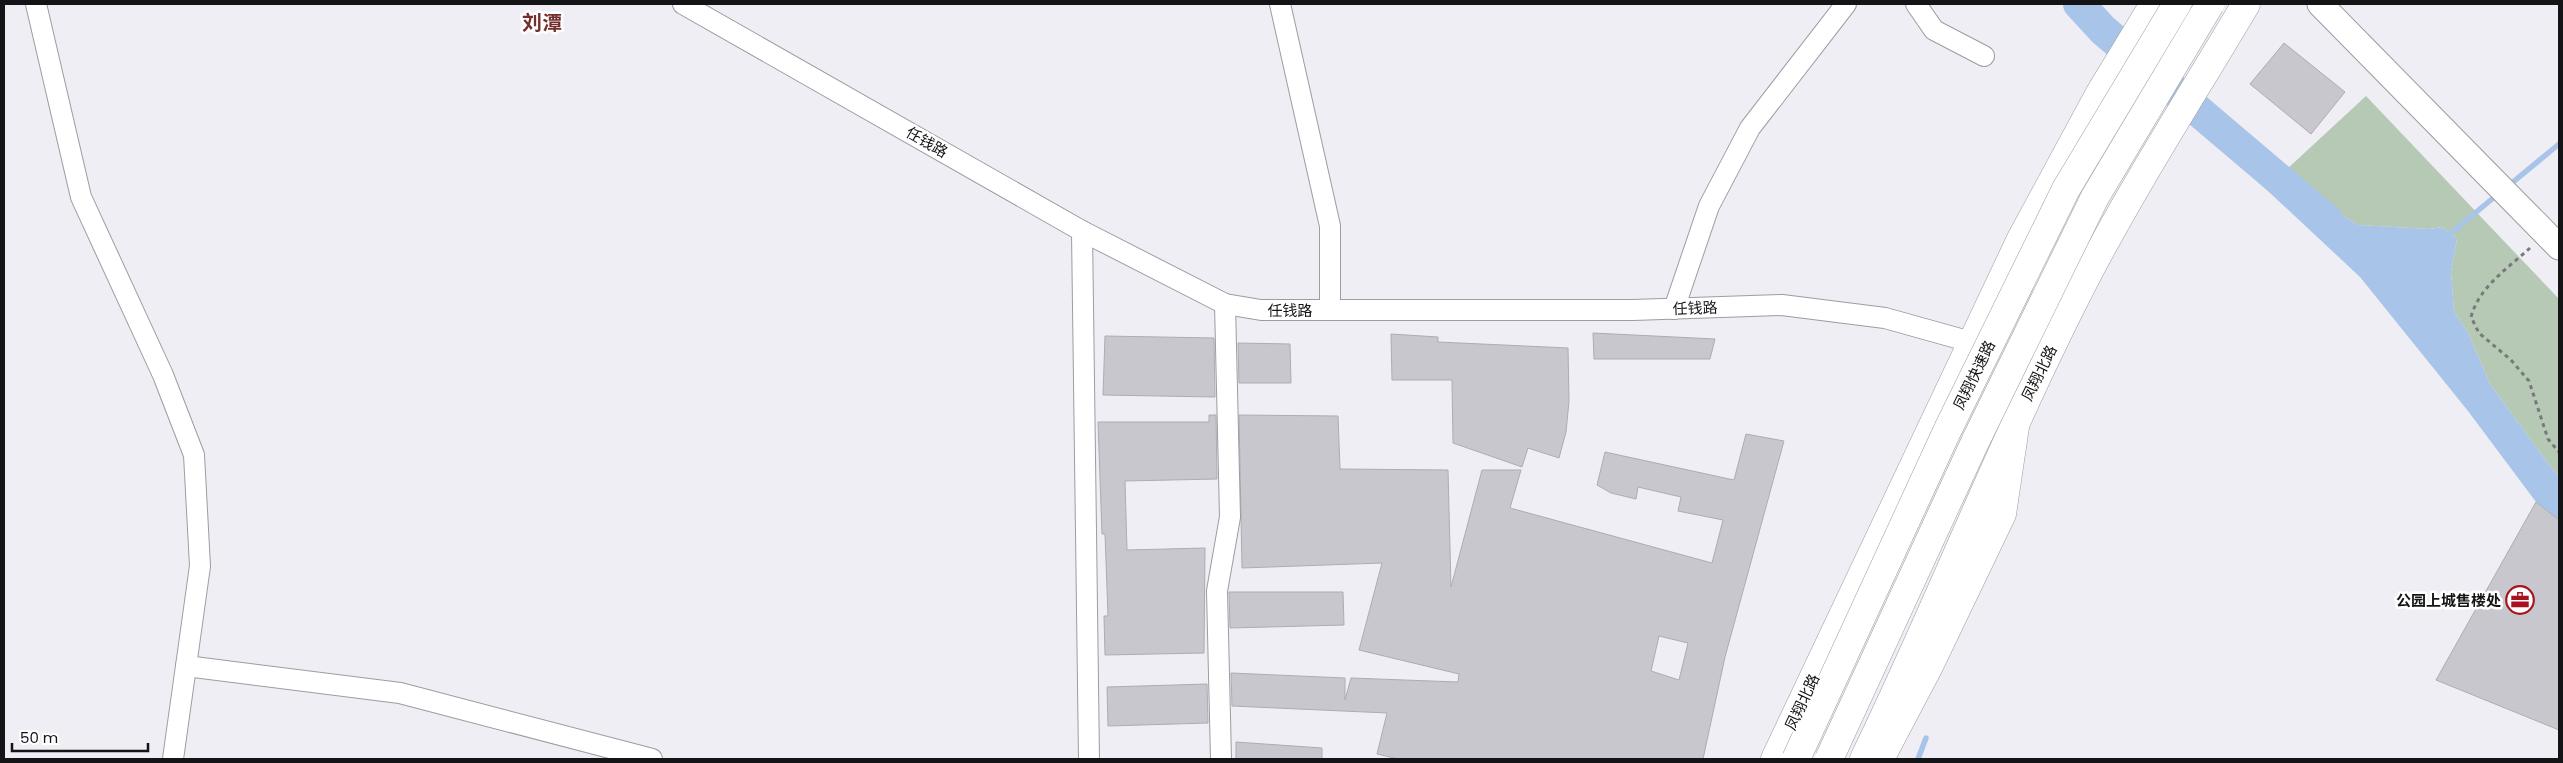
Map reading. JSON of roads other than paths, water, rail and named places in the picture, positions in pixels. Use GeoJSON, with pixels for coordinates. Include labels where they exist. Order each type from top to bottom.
{"type":"FeatureCollection","features":[{"type":"Feature","properties":{"kind":"main road","name":"凤翔快速路"},"geometry":{"type":"LineString","coordinates":[[1796,759],[1948,429],[2066,189],[2177,4]]}},
{"type":"Feature","properties":{"kind":"main road","name":"凤翔快速路"},"geometry":{"type":"LineString","coordinates":[[1829,759],[1975,442],[2095,197],[2210,4]]}},
{"type":"Feature","properties":{"kind":"main road","name":"凤翔北路"},"geometry":{"type":"LineString","coordinates":[[1864,759],[2016,420],[2085,279],[2157,148],[2213,61],[2246,4]]}},
{"type":"Feature","properties":{"kind":"main road","name":"凤翔北路"},"geometry":{"type":"LineString","coordinates":[[1775,759],[2021,240],[2100,93],[2150,10]]}},
{"type":"Feature","properties":{"kind":"main road"},"geometry":{"type":"LineString","coordinates":[[1880,759],[1929,666],[2002,514],[2016,420]]}},
{"type":"Feature","properties":{"kind":"street"},"geometry":{"type":"LineString","coordinates":[[36,4],[81,197],[163,375],[194,455],[200,566],[173,759]]}},
{"type":"Feature","properties":{"kind":"street","name":"任钱路"},"geometry":{"type":"LineString","coordinates":[[683,4],[1082,231],[1225,304],[1261,310],[1674,309],[1782,305],[1885,318],[1971,342]]}},
{"type":"Feature","properties":{"kind":"street"},"geometry":{"type":"LineString","coordinates":[[1280,4],[1330,226],[1330,310]]}},
{"type":"Feature","properties":{"kind":"street"},"geometry":{"type":"LineString","coordinates":[[1674,309],[1709,206],[1750,128],[1846,4]]}},
{"type":"Feature","properties":{"kind":"street"},"geometry":{"type":"LineString","coordinates":[[1916,4],[1934,30],[1984,56]]}},
{"type":"Feature","properties":{"kind":"street"},"geometry":{"type":"LineString","coordinates":[[2320,4],[2553,240]]}},
{"type":"Feature","properties":{"kind":"street"},"geometry":{"type":"LineString","coordinates":[[1082,231],[1089,759]]}},
{"type":"Feature","properties":{"kind":"street"},"geometry":{"type":"LineString","coordinates":[[1221,759],[1217,591],[1230,517],[1225,304]]}},
{"type":"Feature","properties":{"kind":"street"},"geometry":{"type":"LineString","coordinates":[[186,666],[400,693],[652,759]]}},
{"type":"Feature","properties":{"kind":"water"},"geometry":{"type":"Polygon","coordinates":[[[2253,177],[2315,199],[2358,225],[2429,229],[2442,227],[2457,239],[2451,272],[2454,311],[2468,333],[2490,384],[2559,476],[2559,520],[2536,502],[2468,411],[2360,277],[2253,177]]]}},
{"type":"Feature","properties":{"kind":"waterway"},"geometry":{"type":"LineString","coordinates":[[2079,4],[2103,30],[2327,220]]}},
{"type":"Feature","properties":{"kind":"waterway"},"geometry":{"type":"LineString","coordinates":[[2507,187],[2559,144]]}},
{"type":"Feature","properties":{"kind":"waterway"},"geometry":{"type":"LineString","coordinates":[[2445,238],[2498,194]]}},
{"type":"Feature","properties":{"kind":"waterway"},"geometry":{"type":"LineString","coordinates":[[1918,759],[1926,738]]}},
{"type":"Feature","properties":{"kind":"place","name":"公园上城售楼处"},"geometry":{"type":"Point","coordinates":[2520,600]}},
{"type":"Feature","properties":{"kind":"district","name":"刘潭"},"geometry":{"type":"Point","coordinates":[542,23]}}]}
